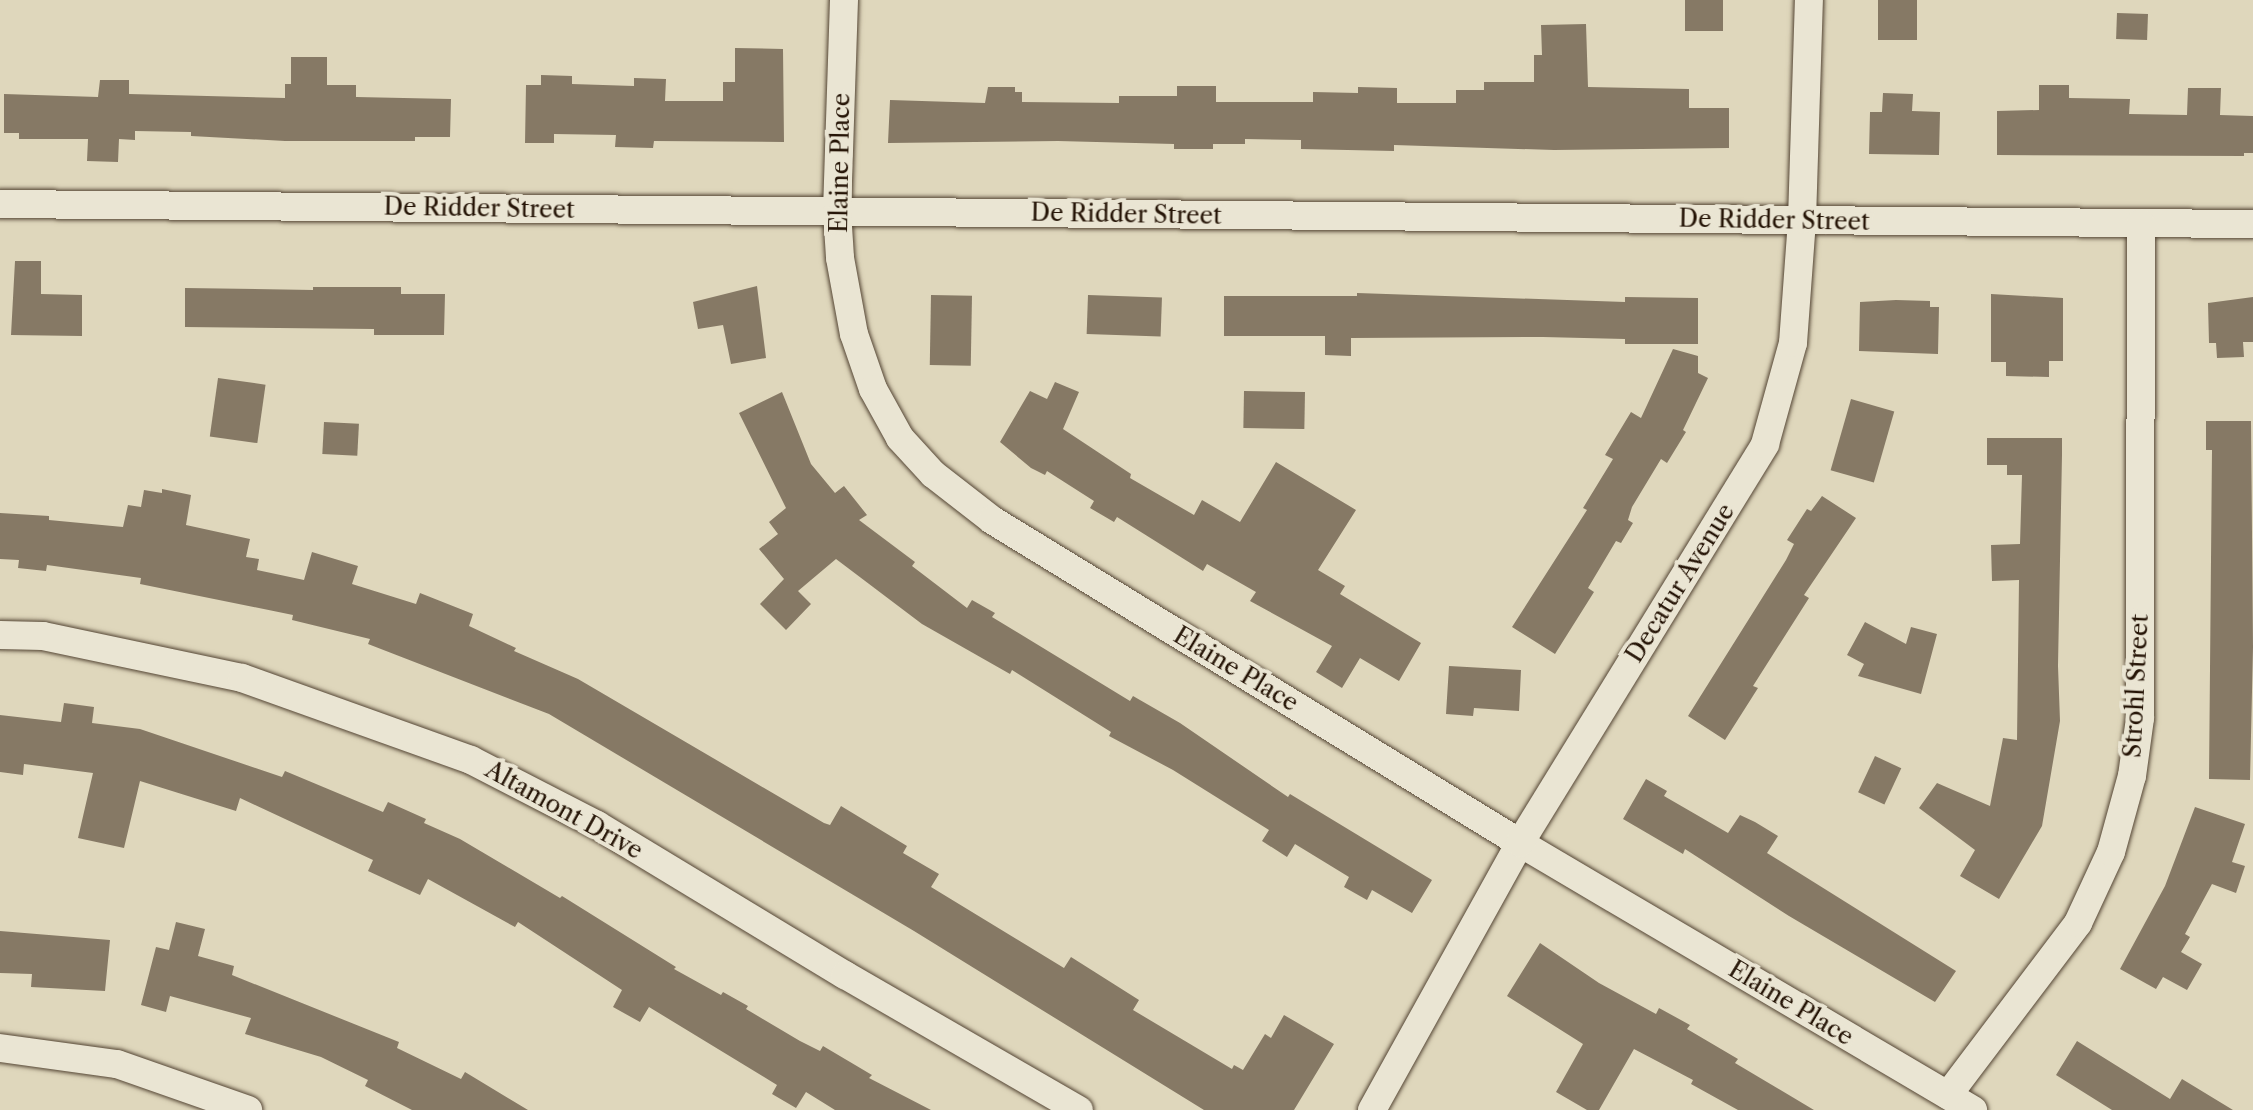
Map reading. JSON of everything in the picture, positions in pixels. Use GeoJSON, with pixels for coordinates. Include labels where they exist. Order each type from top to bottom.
{"type":"FeatureCollection","features":[{"type":"Feature","properties":{"kind":"street","name":"Elaine Place"},"geometry":{"type":"LineString","coordinates":[[844,0],[837,211],[840,258],[854,334],[873,389],[900,438],[933,474],[992,520],[1520,843],[1973,1110]]}},
{"type":"Feature","properties":{"kind":"street","name":"Decatur Avenue"},"geometry":{"type":"LineString","coordinates":[[1372,1110],[1520,843],[1765,444],[1793,343],[1802,220],[1809,0]]}},
{"type":"Feature","properties":{"kind":"street","name":"De Ridder Street"},"geometry":{"type":"LineString","coordinates":[[0,204],[2253,224]]}},
{"type":"Feature","properties":{"kind":"street","name":"Strohl Street"},"geometry":{"type":"LineString","coordinates":[[1948,1095],[2078,923],[2111,852],[2132,776],[2140,718],[2141,223]]}},
{"type":"Feature","properties":{"kind":"street","name":"Altamont Drive"},"geometry":{"type":"LineString","coordinates":[[0,635],[43,636],[242,678],[471,760],[597,825],[845,975],[1079,1110]]}},
{"type":"Feature","properties":{"kind":"street"},"geometry":{"type":"LineString","coordinates":[[0,1048],[117,1064],[248,1110]]}},
{"type":"Feature","properties":{"kind":"building"},"geometry":{"type":"Polygon","coordinates":[[[1685,0],[1723,0],[1723,31],[1685,31],[1685,0]]]}},
{"type":"Feature","properties":{"kind":"building"},"geometry":{"type":"Polygon","coordinates":[[[1878,0],[1917,0],[1917,40],[1878,40],[1878,0]]]}},
{"type":"Feature","properties":{"kind":"building"},"geometry":{"type":"Polygon","coordinates":[[[2117,13],[2148,14],[2147,40],[2116,39],[2117,13]]]}},
{"type":"Feature","properties":{"kind":"building"},"geometry":{"type":"Polygon","coordinates":[[[1586,24],[1588,87],[1689,89],[1689,108],[1729,108],[1729,148],[1554,150],[1394,145],[1394,151],[1301,149],[1301,140],[1245,139],[1245,144],[1213,144],[1213,149],[1174,149],[1174,144],[1058,141],[888,143],[890,100],[985,103],[988,87],[1015,87],[1015,92],[1022,92],[1022,102],[1119,103],[1119,96],[1177,96],[1177,86],[1216,86],[1216,102],[1313,102],[1313,92],[1358,93],[1358,87],[1397,88],[1397,103],[1456,103],[1456,90],[1484,90],[1484,82],[1534,82],[1534,55],[1542,55],[1541,25],[1586,24]]]}},
{"type":"Feature","properties":{"kind":"building"},"geometry":{"type":"Polygon","coordinates":[[[735,48],[783,49],[784,142],[654,141],[653,148],[615,147],[616,135],[554,134],[554,143],[525,143],[526,85],[541,85],[541,75],[572,76],[572,84],[634,86],[634,78],[666,79],[665,101],[723,101],[723,82],[735,82],[735,48]]]}},
{"type":"Feature","properties":{"kind":"building"},"geometry":{"type":"Polygon","coordinates":[[[291,57],[327,57],[327,85],[356,85],[356,97],[451,99],[450,137],[415,137],[415,141],[285,141],[191,136],[191,132],[135,131],[135,140],[119,139],[118,162],[87,161],[88,139],[19,139],[19,133],[4,133],[4,94],[98,97],[100,80],[129,80],[129,94],[285,98],[285,84],[291,84],[291,57]]]}},
{"type":"Feature","properties":{"kind":"building"},"geometry":{"type":"Polygon","coordinates":[[[2039,85],[2069,85],[2069,98],[2130,99],[2129,114],[2187,115],[2188,88],[2221,88],[2220,115],[2253,116],[2253,153],[2244,153],[2244,156],[1997,155],[1997,111],[2039,110],[2039,85]]]}},
{"type":"Feature","properties":{"kind":"building"},"geometry":{"type":"Polygon","coordinates":[[[1883,93],[1913,94],[1912,111],[1940,112],[1939,155],[1869,154],[1870,112],[1882,112],[1883,93]]]}},
{"type":"Feature","properties":{"kind":"building"},"geometry":{"type":"Polygon","coordinates":[[[15,261],[41,261],[41,294],[82,295],[82,336],[11,335],[15,261]]]}},
{"type":"Feature","properties":{"kind":"building"},"geometry":{"type":"Polygon","coordinates":[[[757,286],[766,358],[731,364],[723,325],[698,329],[693,302],[757,286]]]}},
{"type":"Feature","properties":{"kind":"building"},"geometry":{"type":"Polygon","coordinates":[[[313,287],[401,287],[401,294],[445,294],[444,335],[374,335],[374,329],[185,327],[185,288],[313,290],[313,287]]]}},
{"type":"Feature","properties":{"kind":"building"},"geometry":{"type":"Polygon","coordinates":[[[1357,293],[1625,302],[1625,297],[1698,298],[1698,344],[1625,344],[1625,339],[1543,337],[1351,338],[1351,356],[1325,355],[1325,336],[1224,336],[1224,296],[1357,296],[1357,293]]]}},
{"type":"Feature","properties":{"kind":"building"},"geometry":{"type":"Polygon","coordinates":[[[1991,294],[2063,298],[2063,361],[2049,361],[2049,377],[2006,376],[2006,362],[1991,362],[1991,294]]]}},
{"type":"Feature","properties":{"kind":"building"},"geometry":{"type":"Polygon","coordinates":[[[931,295],[972,296],[971,366],[930,365],[931,295]]]}},
{"type":"Feature","properties":{"kind":"building"},"geometry":{"type":"Polygon","coordinates":[[[1088,295],[1162,298],[1161,337],[1087,334],[1088,295]]]}},
{"type":"Feature","properties":{"kind":"building"},"geometry":{"type":"Polygon","coordinates":[[[2253,297],[2253,342],[2243,342],[2244,357],[2217,358],[2216,343],[2209,343],[2208,303],[2253,297]]]}},
{"type":"Feature","properties":{"kind":"building"},"geometry":{"type":"Polygon","coordinates":[[[1930,301],[1930,307],[1939,307],[1938,354],[1859,351],[1860,302],[1930,301]]]}},
{"type":"Feature","properties":{"kind":"building"},"geometry":{"type":"Polygon","coordinates":[[[1673,349],[1698,356],[1698,373],[1708,378],[1683,430],[1686,432],[1667,463],[1661,459],[1632,507],[1628,520],[1633,523],[1621,543],[1616,541],[1588,588],[1594,592],[1555,654],[1512,627],[1587,510],[1583,508],[1613,459],[1605,455],[1631,412],[1641,418],[1673,349]]]}},
{"type":"Feature","properties":{"kind":"building"},"geometry":{"type":"Polygon","coordinates":[[[218,378],[266,385],[257,443],[210,436],[218,378]]]}},
{"type":"Feature","properties":{"kind":"building"},"geometry":{"type":"Polygon","coordinates":[[[1055,382],[1079,392],[1063,429],[1131,474],[1130,478],[1194,515],[1202,500],[1240,522],[1276,462],[1356,510],[1318,570],[1345,586],[1340,594],[1421,643],[1399,681],[1360,658],[1342,688],[1316,672],[1332,646],[1250,601],[1256,592],[1207,564],[1203,571],[1117,517],[1114,522],[1090,508],[1094,501],[1047,471],[1045,475],[1031,468],[1000,442],[1030,391],[1047,399],[1055,382]]]}},
{"type":"Feature","properties":{"kind":"building"},"geometry":{"type":"Polygon","coordinates":[[[1244,391],[1305,392],[1304,429],[1243,428],[1244,391]]]}},
{"type":"Feature","properties":{"kind":"building"},"geometry":{"type":"Polygon","coordinates":[[[782,392],[811,464],[835,493],[844,486],[867,515],[859,520],[915,562],[912,566],[967,608],[972,600],[995,613],[992,617],[1130,701],[1133,696],[1180,723],[1288,797],[1290,794],[1432,880],[1412,913],[1372,890],[1367,900],[1344,887],[1349,877],[1295,844],[1287,857],[1262,841],[1269,830],[1173,770],[1109,736],[1111,732],[1012,670],[1010,674],[922,624],[836,559],[798,591],[811,604],[786,630],[760,604],[784,579],[759,549],[778,534],[769,522],[786,508],[739,413],[782,392]]]}},
{"type":"Feature","properties":{"kind":"building"},"geometry":{"type":"Polygon","coordinates":[[[1851,399],[1894,411],[1874,483],[1831,470],[1851,399]]]}},
{"type":"Feature","properties":{"kind":"building"},"geometry":{"type":"Polygon","coordinates":[[[2206,421],[2251,421],[2253,647],[2250,780],[2209,779],[2212,450],[2206,450],[2206,421]]]}},
{"type":"Feature","properties":{"kind":"building"},"geometry":{"type":"Polygon","coordinates":[[[324,422],[359,424],[357,456],[322,454],[324,422]]]}},
{"type":"Feature","properties":{"kind":"building"},"geometry":{"type":"Polygon","coordinates":[[[1987,438],[2062,438],[2060,721],[2042,826],[1999,899],[1960,876],[1975,850],[1919,808],[1937,783],[1990,806],[2003,738],[2017,740],[2019,580],[1992,581],[1991,545],[2020,544],[2022,475],[2007,475],[2007,465],[1987,465],[1987,438]]]}},
{"type":"Feature","properties":{"kind":"building"},"geometry":{"type":"Polygon","coordinates":[[[162,489],[191,495],[186,525],[250,539],[246,557],[259,559],[257,570],[304,580],[312,552],[358,566],[352,584],[416,604],[420,593],[473,614],[469,626],[516,648],[514,651],[578,679],[824,823],[830,825],[841,806],[907,846],[903,853],[939,874],[931,887],[1064,968],[1071,957],[1139,1000],[1133,1010],[1232,1069],[1234,1065],[1243,1070],[1265,1034],[1271,1038],[1284,1015],[1334,1044],[1294,1110],[1204,1110],[914,931],[549,714],[368,644],[370,639],[292,620],[293,615],[140,584],[141,578],[47,565],[46,571],[18,568],[19,560],[0,559],[0,513],[49,516],[49,520],[123,527],[128,505],[141,507],[144,490],[162,493],[162,489]]]}},
{"type":"Feature","properties":{"kind":"building"},"geometry":{"type":"Polygon","coordinates":[[[1822,496],[1856,518],[1804,595],[1809,598],[1753,686],[1758,688],[1725,740],[1688,716],[1786,560],[1794,544],[1787,540],[1807,509],[1811,511],[1822,496]]]}},
{"type":"Feature","properties":{"kind":"building"},"geometry":{"type":"Polygon","coordinates":[[[1865,622],[1906,644],[1911,627],[1937,634],[1921,694],[1858,676],[1864,664],[1847,655],[1865,622]]]}},
{"type":"Feature","properties":{"kind":"building"},"geometry":{"type":"Polygon","coordinates":[[[1449,666],[1521,670],[1519,711],[1474,708],[1473,716],[1446,714],[1449,666]]]}},
{"type":"Feature","properties":{"kind":"building"},"geometry":{"type":"Polygon","coordinates":[[[64,703],[94,707],[92,723],[140,729],[282,777],[285,771],[383,812],[388,802],[426,819],[424,823],[460,839],[560,898],[562,896],[676,967],[674,969],[748,1006],[746,1009],[800,1041],[820,1051],[823,1046],[872,1075],[869,1078],[931,1110],[835,1110],[806,1092],[796,1108],[772,1094],[777,1085],[649,1007],[640,1022],[613,1007],[622,990],[518,922],[515,927],[428,879],[420,895],[368,871],[373,860],[240,798],[236,811],[140,781],[124,848],[78,838],[93,773],[24,764],[23,775],[0,772],[0,715],[61,722],[64,703]]]}},
{"type":"Feature","properties":{"kind":"building"},"geometry":{"type":"Polygon","coordinates":[[[1875,756],[1901,768],[1884,805],[1858,792],[1875,756]]]}},
{"type":"Feature","properties":{"kind":"building"},"geometry":{"type":"Polygon","coordinates":[[[1646,779],[1667,791],[1664,796],[1728,833],[1740,815],[1778,836],[1767,853],[1956,971],[1935,1002],[1789,916],[1685,849],[1683,854],[1623,819],[1646,779]]]}},
{"type":"Feature","properties":{"kind":"building"},"geometry":{"type":"Polygon","coordinates":[[[2195,807],[2245,824],[2232,862],[2245,866],[2236,893],[2212,884],[2185,934],[2190,937],[2181,952],[2202,964],[2187,990],[2163,977],[2156,989],[2120,969],[2165,886],[2195,807]]]}},
{"type":"Feature","properties":{"kind":"building"},"geometry":{"type":"Polygon","coordinates":[[[176,922],[205,929],[198,956],[234,966],[232,975],[399,1042],[397,1048],[461,1079],[465,1072],[528,1110],[412,1110],[365,1086],[368,1080],[321,1057],[245,1034],[251,1018],[170,996],[166,1012],[141,1005],[156,947],[169,950],[176,922]]]}},
{"type":"Feature","properties":{"kind":"building"},"geometry":{"type":"Polygon","coordinates":[[[0,931],[110,940],[105,991],[31,987],[32,974],[0,973],[0,931]]]}},
{"type":"Feature","properties":{"kind":"building"},"geometry":{"type":"Polygon","coordinates":[[[1540,943],[1599,983],[1656,1014],[1659,1008],[1690,1025],[1687,1029],[1738,1059],[1735,1063],[1814,1110],[1738,1110],[1691,1084],[1693,1080],[1634,1049],[1599,1110],[1587,1110],[1556,1092],[1583,1044],[1507,996],[1540,943]]]}},
{"type":"Feature","properties":{"kind":"building"},"geometry":{"type":"Polygon","coordinates":[[[2077,1041],[2170,1099],[2182,1079],[2233,1110],[2112,1110],[2056,1075],[2077,1041]]]}}]}
